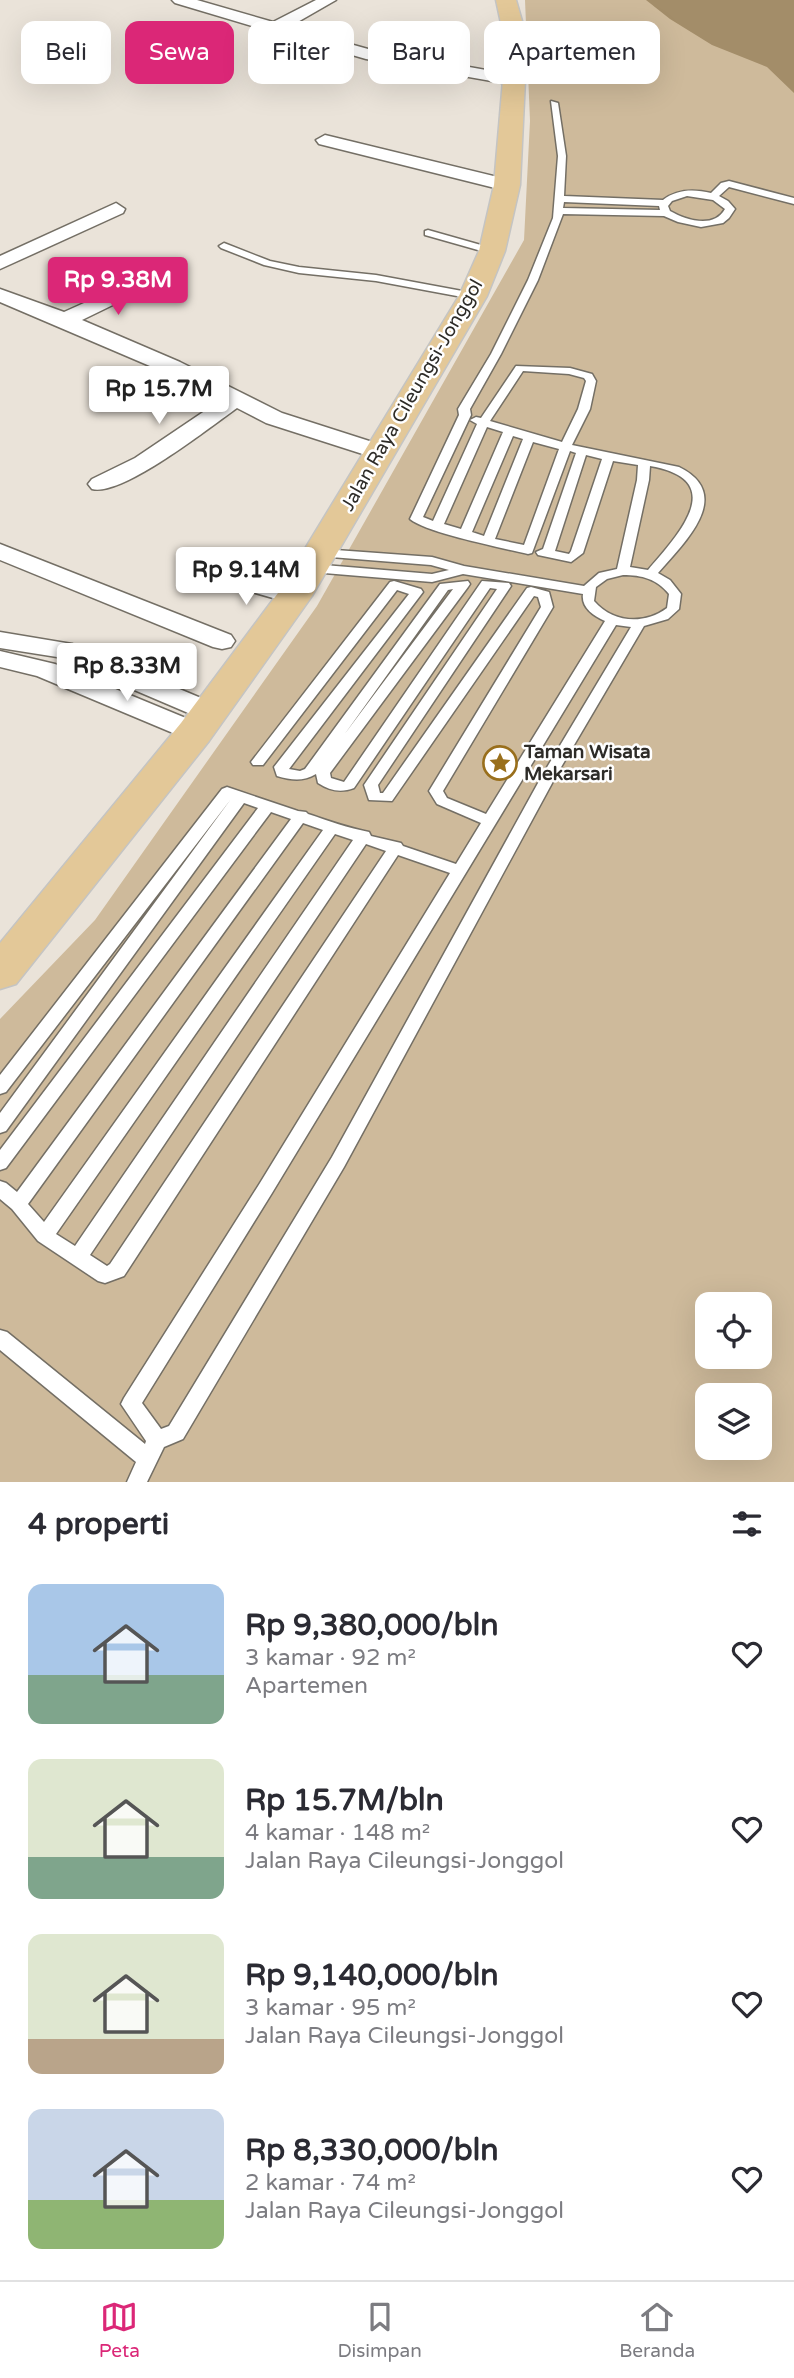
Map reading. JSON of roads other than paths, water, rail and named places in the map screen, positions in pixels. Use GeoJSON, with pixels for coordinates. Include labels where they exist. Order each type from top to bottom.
{"type":"FeatureCollection","features":[{"type":"Feature","properties":{"kind":"main road","name":"Jalan Raya Cileungsi-Jonggol"},"geometry":{"type":"LineString","coordinates":[[506,0],[511,21]]}},
{"type":"Feature","properties":{"kind":"main road","name":"Jalan Raya Cileungsi-Jonggol"},"geometry":{"type":"LineString","coordinates":[[0,973],[202,722],[294,596],[472,296],[492,250],[507,185],[514,84]]}},
{"type":"Feature","properties":{"kind":"street"},"geometry":{"type":"LineString","coordinates":[[180,0],[254,21]]}},
{"type":"Feature","properties":{"kind":"street"},"geometry":{"type":"LineString","coordinates":[[288,21],[328,0]]}},
{"type":"Feature","properties":{"kind":"street"},"geometry":{"type":"LineString","coordinates":[[354,49],[386,58],[484,75]]}},
{"type":"Feature","properties":{"kind":"street"},"geometry":{"type":"LineString","coordinates":[[325,140],[400,161],[424,164],[507,185]]}},
{"type":"Feature","properties":{"kind":"street"},"geometry":{"type":"LineString","coordinates":[[0,263],[116,209]]}},
{"type":"Feature","properties":{"kind":"street"},"geometry":{"type":"LineString","coordinates":[[65,320],[153,278]]}},
{"type":"Feature","properties":{"kind":"street"},"geometry":{"type":"LineString","coordinates":[[0,295],[172,367],[234,400],[309,430],[380,452]]}},
{"type":"Feature","properties":{"kind":"street"},"geometry":{"type":"LineString","coordinates":[[100,484],[151,458],[234,400]]}},
{"type":"Feature","properties":{"kind":"street"},"geometry":{"type":"LineString","coordinates":[[0,551],[222,640]]}},
{"type":"Feature","properties":{"kind":"street"},"geometry":{"type":"LineString","coordinates":[[212,573],[294,596]]}},
{"type":"Feature","properties":{"kind":"street"},"geometry":{"type":"LineString","coordinates":[[0,640],[63,650],[202,722]]}},
{"type":"Feature","properties":{"kind":"street"},"geometry":{"type":"LineString","coordinates":[[0,659],[46,670],[202,722]]}},
{"type":"Feature","properties":{"kind":"lane"},"geometry":{"type":"LineString","coordinates":[[554,103],[562,156],[558,211],[533,280],[496,354],[464,409],[465,415],[415,516],[420,521],[437,527],[488,541],[571,558],[576,553],[608,457]]}},
{"type":"Feature","properties":{"kind":"lane"},"geometry":{"type":"LineString","coordinates":[[713,196],[724,185],[729,184],[794,201]]}},
{"type":"Feature","properties":{"kind":"lane"},"geometry":{"type":"LineString","coordinates":[[558,211],[665,208],[682,195],[713,196],[724,201],[730,209],[728,216],[721,220],[688,222],[665,208],[559,199]]}},
{"type":"Feature","properties":{"kind":"lane"},"geometry":{"type":"LineString","coordinates":[[428,233],[492,250]]}},
{"type":"Feature","properties":{"kind":"lane"},"geometry":{"type":"LineString","coordinates":[[224,246],[267,263],[299,270],[376,278],[472,296]]}},
{"type":"Feature","properties":{"kind":"lane"},"geometry":{"type":"LineString","coordinates":[[437,527],[483,423],[520,368],[583,374],[591,381],[584,409],[566,446],[528,550]]}},
{"type":"Feature","properties":{"kind":"lane"},"geometry":{"type":"LineString","coordinates":[[465,415],[529,438],[608,457],[665,466],[686,474],[700,500],[692,522],[650,575]]}},
{"type":"Feature","properties":{"kind":"lane"},"geometry":{"type":"LineString","coordinates":[[465,534],[509,431]]}},
{"type":"Feature","properties":{"kind":"lane"},"geometry":{"type":"LineString","coordinates":[[488,541],[529,438]]}},
{"type":"Feature","properties":{"kind":"lane"},"geometry":{"type":"LineString","coordinates":[[548,553],[582,451]]}},
{"type":"Feature","properties":{"kind":"lane"},"geometry":{"type":"LineString","coordinates":[[623,571],[643,480],[644,464]]}},
{"type":"Feature","properties":{"kind":"lane"},"geometry":{"type":"LineString","coordinates":[[316,560],[432,578],[463,570]]}},
{"type":"Feature","properties":{"kind":"lane"},"geometry":{"type":"LineString","coordinates":[[316,560],[432,561],[463,570],[588,591]]}},
{"type":"Feature","properties":{"kind":"lane"},"geometry":{"type":"LineString","coordinates":[[623,571],[650,575],[670,586],[676,601],[666,616],[639,624],[612,620],[591,605],[588,591],[597,579],[623,571]]}},
{"type":"Feature","properties":{"kind":"lane"},"geometry":{"type":"LineString","coordinates":[[464,584],[326,767],[323,773],[325,782],[342,787],[349,785],[486,583]]}},
{"type":"Feature","properties":{"kind":"lane"},"geometry":{"type":"LineString","coordinates":[[258,762],[394,585],[416,592],[486,583],[531,591],[544,595],[547,607],[436,791],[442,801],[489,821]]}},
{"type":"Feature","properties":{"kind":"lane"},"geometry":{"type":"LineString","coordinates":[[505,586],[371,785],[374,797],[384,799],[391,795],[531,591]]}},
{"type":"Feature","properties":{"kind":"lane"},"geometry":{"type":"LineString","coordinates":[[416,592],[281,766],[282,773],[302,776],[310,772],[444,587]]}},
{"type":"Feature","properties":{"kind":"lane"},"geometry":{"type":"LineString","coordinates":[[157,1440],[131,1404],[266,1188],[612,620]]}},
{"type":"Feature","properties":{"kind":"lane"},"geometry":{"type":"LineString","coordinates":[[137,1482],[157,1440],[176,1433],[331,1174],[550,774],[639,624]]}},
{"type":"Feature","properties":{"kind":"lane"},"geometry":{"type":"LineString","coordinates":[[0,1087],[225,794],[231,792],[460,871]]}},
{"type":"Feature","properties":{"kind":"lane"},"geometry":{"type":"LineString","coordinates":[[0,1126],[241,796]]}},
{"type":"Feature","properties":{"kind":"lane"},"geometry":{"type":"LineString","coordinates":[[0,1163],[268,805]]}},
{"type":"Feature","properties":{"kind":"lane"},"geometry":{"type":"LineString","coordinates":[[18,1203],[301,815]]}},
{"type":"Feature","properties":{"kind":"lane"},"geometry":{"type":"LineString","coordinates":[[44,1236],[333,826]]}},
{"type":"Feature","properties":{"kind":"lane"},"geometry":{"type":"LineString","coordinates":[[78,1257],[364,836]]}},
{"type":"Feature","properties":{"kind":"lane"},"geometry":{"type":"LineString","coordinates":[[0,1188],[18,1203],[44,1236],[105,1275],[117,1270],[396,847]]}},
{"type":"Feature","properties":{"kind":"lane"},"geometry":{"type":"LineString","coordinates":[[0,1338],[10,1349],[149,1460]]}},
{"type":"Feature","properties":{"kind":"place","name":"Taman Wisata Mekarsari"},"geometry":{"type":"Point","coordinates":[500,763]}}]}
